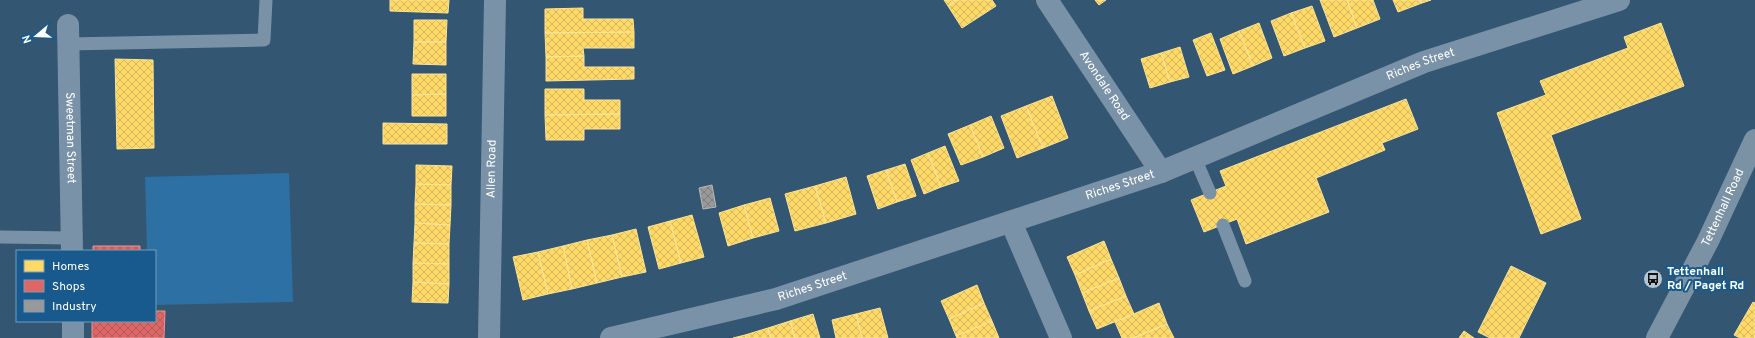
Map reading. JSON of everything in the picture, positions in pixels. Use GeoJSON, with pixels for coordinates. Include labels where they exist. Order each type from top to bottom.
{"type":"FeatureCollection","features":[{"type":"Feature","properties":{"kind":"highway","name":"Tettenhall Road"},"geometry":{"type":"LineString","coordinates":[[1656,338],[1708,242],[1755,140]]}},
{"type":"Feature","properties":{"kind":"street","name":"Allen Road"},"geometry":{"type":"LineString","coordinates":[[489,338],[495,0]]}},
{"type":"Feature","properties":{"kind":"street","name":"Avondale Road"},"geometry":{"type":"LineString","coordinates":[[1047,0],[1161,172]]}},
{"type":"Feature","properties":{"kind":"street","name":"Riches Street"},"geometry":{"type":"LineString","coordinates":[[611,338],[776,299],[1161,172],[1424,62],[1619,0]]}},
{"type":"Feature","properties":{"kind":"street","name":"Sweetman Street"},"geometry":{"type":"LineString","coordinates":[[69,35],[72,245]]}},
{"type":"Feature","properties":{"kind":"street"},"geometry":{"type":"LineString","coordinates":[[1011,222],[1061,338]]}},
{"type":"Feature","properties":{"kind":"street"},"geometry":{"type":"LineString","coordinates":[[73,322],[73,338]]}},
{"type":"Feature","properties":{"kind":"lane"},"geometry":{"type":"LineString","coordinates":[[69,35],[264,40],[266,0]]}},
{"type":"Feature","properties":{"kind":"lane"},"geometry":{"type":"LineString","coordinates":[[1195,158],[1210,193]]}},
{"type":"Feature","properties":{"kind":"lane"},"geometry":{"type":"LineString","coordinates":[[1223,225],[1244,281]]}},
{"type":"Feature","properties":{"kind":"lane"},"geometry":{"type":"LineString","coordinates":[[0,237],[72,245]]}},
{"type":"Feature","properties":{"kind":"shaded area"},"geometry":{"type":"Polygon","coordinates":[[[289,173],[293,302],[156,305],[156,250],[147,250],[145,177],[289,173]]]}},
{"type":"Feature","properties":{"kind":"building: Homes"},"geometry":{"type":"Polygon","coordinates":[[[390,0],[449,0],[448,13],[390,11],[390,0]]]}},
{"type":"Feature","properties":{"kind":"building: Homes"},"geometry":{"type":"Polygon","coordinates":[[[944,0],[957,0],[948,6],[944,0]]]}},
{"type":"Feature","properties":{"kind":"building: Homes"},"geometry":{"type":"Polygon","coordinates":[[[957,0],[992,0],[996,6],[962,28],[948,6],[957,0]]]}},
{"type":"Feature","properties":{"kind":"building: Homes"},"geometry":{"type":"Polygon","coordinates":[[[1095,0],[1106,0],[1099,5],[1095,0]]]}},
{"type":"Feature","properties":{"kind":"building: Homes"},"geometry":{"type":"Polygon","coordinates":[[[1320,0],[1347,0],[1357,28],[1334,37],[1320,0]]]}},
{"type":"Feature","properties":{"kind":"building: Homes"},"geometry":{"type":"Polygon","coordinates":[[[1347,0],[1373,0],[1380,19],[1357,28],[1347,0]]]}},
{"type":"Feature","properties":{"kind":"building: Homes"},"geometry":{"type":"Polygon","coordinates":[[[1393,0],[1420,0],[1422,3],[1398,12],[1393,0]]]}},
{"type":"Feature","properties":{"kind":"building: Homes"},"geometry":{"type":"Polygon","coordinates":[[[1420,0],[1431,0],[1422,3],[1420,0]]]}},
{"type":"Feature","properties":{"kind":"building: Homes"},"geometry":{"type":"Polygon","coordinates":[[[1312,6],[1325,41],[1305,48],[1291,13],[1312,6]]]}},
{"type":"Feature","properties":{"kind":"building: Homes"},"geometry":{"type":"Polygon","coordinates":[[[583,8],[583,19],[633,19],[634,32],[545,33],[545,9],[583,8]]]}},
{"type":"Feature","properties":{"kind":"building: Homes"},"geometry":{"type":"Polygon","coordinates":[[[1291,13],[1305,48],[1284,56],[1271,21],[1291,13]]]}},
{"type":"Feature","properties":{"kind":"building: Homes"},"geometry":{"type":"Polygon","coordinates":[[[414,20],[447,20],[446,42],[414,42],[414,20]]]}},
{"type":"Feature","properties":{"kind":"building: Homes"},"geometry":{"type":"Polygon","coordinates":[[[1259,23],[1272,58],[1253,66],[1239,31],[1259,23]]]}},
{"type":"Feature","properties":{"kind":"building: Homes"},"geometry":{"type":"Polygon","coordinates":[[[1661,23],[1684,86],[1551,135],[1581,219],[1541,234],[1497,113],[1546,95],[1540,81],[1628,48],[1624,37],[1661,23]]]}},
{"type":"Feature","properties":{"kind":"building: Homes"},"geometry":{"type":"Polygon","coordinates":[[[1239,31],[1253,66],[1233,74],[1220,39],[1239,31]]]}},
{"type":"Feature","properties":{"kind":"building: Homes"},"geometry":{"type":"Polygon","coordinates":[[[634,32],[634,48],[583,48],[584,56],[546,57],[545,33],[634,32]]]}},
{"type":"Feature","properties":{"kind":"building: Homes"},"geometry":{"type":"Polygon","coordinates":[[[1211,33],[1225,70],[1207,76],[1193,40],[1211,33]]]}},
{"type":"Feature","properties":{"kind":"building: Homes"},"geometry":{"type":"Polygon","coordinates":[[[414,42],[446,42],[446,65],[413,64],[414,42]]]}},
{"type":"Feature","properties":{"kind":"building: Homes"},"geometry":{"type":"Polygon","coordinates":[[[1180,47],[1189,77],[1170,82],[1161,53],[1180,47]]]}},
{"type":"Feature","properties":{"kind":"building: Homes"},"geometry":{"type":"Polygon","coordinates":[[[1161,53],[1170,82],[1150,88],[1141,59],[1161,53]]]}},
{"type":"Feature","properties":{"kind":"building: Homes"},"geometry":{"type":"Polygon","coordinates":[[[584,56],[584,67],[634,67],[634,79],[546,81],[546,57],[584,56]]]}},
{"type":"Feature","properties":{"kind":"building: Homes"},"geometry":{"type":"Polygon","coordinates":[[[115,59],[153,60],[154,148],[117,149],[115,59]]]}},
{"type":"Feature","properties":{"kind":"building: Homes"},"geometry":{"type":"Polygon","coordinates":[[[412,74],[446,74],[446,94],[412,95],[412,74]]]}},
{"type":"Feature","properties":{"kind":"building: Homes"},"geometry":{"type":"Polygon","coordinates":[[[545,89],[584,89],[584,100],[620,100],[620,114],[545,115],[545,89]]]}},
{"type":"Feature","properties":{"kind":"building: Homes"},"geometry":{"type":"Polygon","coordinates":[[[446,94],[446,116],[412,116],[412,95],[446,94]]]}},
{"type":"Feature","properties":{"kind":"building: Homes"},"geometry":{"type":"Polygon","coordinates":[[[1052,96],[1068,138],[1043,148],[1026,106],[1052,96]]]}},
{"type":"Feature","properties":{"kind":"building: Homes"},"geometry":{"type":"Polygon","coordinates":[[[1406,99],[1418,129],[1382,143],[1385,150],[1316,178],[1329,212],[1246,244],[1237,219],[1204,232],[1191,200],[1226,186],[1220,171],[1406,99]]]}},
{"type":"Feature","properties":{"kind":"building: Homes"},"geometry":{"type":"Polygon","coordinates":[[[1026,106],[1043,148],[1017,158],[1001,116],[1026,106]]]}},
{"type":"Feature","properties":{"kind":"building: Homes"},"geometry":{"type":"Polygon","coordinates":[[[620,114],[620,129],[584,129],[584,140],[546,140],[545,115],[620,114]]]}},
{"type":"Feature","properties":{"kind":"building: Homes"},"geometry":{"type":"Polygon","coordinates":[[[991,116],[1004,148],[983,157],[970,125],[991,116]]]}},
{"type":"Feature","properties":{"kind":"building: Homes"},"geometry":{"type":"Polygon","coordinates":[[[383,123],[447,124],[447,144],[383,144],[383,123]]]}},
{"type":"Feature","properties":{"kind":"building: Homes"},"geometry":{"type":"Polygon","coordinates":[[[970,125],[983,157],[961,165],[948,134],[970,125]]]}},
{"type":"Feature","properties":{"kind":"building: Homes"},"geometry":{"type":"Polygon","coordinates":[[[945,146],[959,181],[941,187],[928,153],[945,146]]]}},
{"type":"Feature","properties":{"kind":"building: Homes"},"geometry":{"type":"Polygon","coordinates":[[[928,153],[941,187],[924,194],[911,160],[928,153]]]}},
{"type":"Feature","properties":{"kind":"building: Homes"},"geometry":{"type":"Polygon","coordinates":[[[905,164],[916,196],[897,202],[886,170],[905,164]]]}},
{"type":"Feature","properties":{"kind":"building: Homes"},"geometry":{"type":"Polygon","coordinates":[[[416,165],[452,166],[451,185],[416,184],[416,165]]]}},
{"type":"Feature","properties":{"kind":"building: Homes"},"geometry":{"type":"Polygon","coordinates":[[[886,170],[897,202],[878,209],[867,176],[886,170]]]}},
{"type":"Feature","properties":{"kind":"building: Homes"},"geometry":{"type":"Polygon","coordinates":[[[846,177],[856,214],[826,223],[815,186],[846,177]]]}},
{"type":"Feature","properties":{"kind":"building: Homes"},"geometry":{"type":"Polygon","coordinates":[[[416,184],[451,185],[451,205],[415,204],[416,184]]]}},
{"type":"Feature","properties":{"kind":"building: Homes"},"geometry":{"type":"Polygon","coordinates":[[[815,186],[826,223],[795,231],[785,194],[815,186]]]}},
{"type":"Feature","properties":{"kind":"building: Homes"},"geometry":{"type":"Polygon","coordinates":[[[770,198],[779,231],[753,238],[744,205],[770,198]]]}},
{"type":"Feature","properties":{"kind":"building: Homes"},"geometry":{"type":"Polygon","coordinates":[[[415,204],[451,205],[450,225],[415,223],[415,204]]]}},
{"type":"Feature","properties":{"kind":"building: Homes"},"geometry":{"type":"Polygon","coordinates":[[[744,205],[753,238],[728,246],[719,213],[744,205]]]}},
{"type":"Feature","properties":{"kind":"building: Homes"},"geometry":{"type":"Polygon","coordinates":[[[692,215],[704,257],[681,263],[670,221],[692,215]]]}},
{"type":"Feature","properties":{"kind":"building: Homes"},"geometry":{"type":"Polygon","coordinates":[[[670,221],[681,263],[659,269],[648,227],[670,221]]]}},
{"type":"Feature","properties":{"kind":"building: Homes"},"geometry":{"type":"Polygon","coordinates":[[[415,223],[450,225],[449,244],[414,243],[415,223]]]}},
{"type":"Feature","properties":{"kind":"building: Homes"},"geometry":{"type":"Polygon","coordinates":[[[636,229],[646,272],[622,277],[612,235],[636,229]]]}},
{"type":"Feature","properties":{"kind":"building: Homes"},"geometry":{"type":"Polygon","coordinates":[[[612,235],[622,277],[597,283],[587,240],[612,235]]]}},
{"type":"Feature","properties":{"kind":"building: Homes"},"geometry":{"type":"Polygon","coordinates":[[[587,240],[597,283],[572,289],[563,246],[587,240]]]}},
{"type":"Feature","properties":{"kind":"building: Homes"},"geometry":{"type":"Polygon","coordinates":[[[1104,241],[1111,259],[1075,275],[1067,257],[1104,241]]]}},
{"type":"Feature","properties":{"kind":"building: Homes"},"geometry":{"type":"Polygon","coordinates":[[[414,243],[449,244],[449,264],[413,263],[414,243]]]}},
{"type":"Feature","properties":{"kind":"building: Homes"},"geometry":{"type":"Polygon","coordinates":[[[563,246],[572,289],[548,294],[538,252],[563,246]]]}},
{"type":"Feature","properties":{"kind":"building: Homes"},"geometry":{"type":"Polygon","coordinates":[[[538,252],[548,294],[523,300],[513,257],[538,252]]]}},
{"type":"Feature","properties":{"kind":"building: Homes"},"geometry":{"type":"Polygon","coordinates":[[[1111,259],[1119,278],[1082,293],[1075,275],[1111,259]]]}},
{"type":"Feature","properties":{"kind":"building: Homes"},"geometry":{"type":"Polygon","coordinates":[[[413,263],[449,264],[449,284],[413,282],[413,263]]]}},
{"type":"Feature","properties":{"kind":"building: Homes"},"geometry":{"type":"Polygon","coordinates":[[[1511,266],[1546,283],[1519,338],[1490,338],[1478,332],[1511,266]]]}},
{"type":"Feature","properties":{"kind":"building: Homes"},"geometry":{"type":"Polygon","coordinates":[[[1119,278],[1126,296],[1089,311],[1082,293],[1119,278]]]}},
{"type":"Feature","properties":{"kind":"building: Homes"},"geometry":{"type":"Polygon","coordinates":[[[413,282],[449,284],[448,303],[412,302],[413,282]]]}},
{"type":"Feature","properties":{"kind":"building: Homes"},"geometry":{"type":"Polygon","coordinates":[[[977,285],[984,303],[949,319],[941,301],[977,285]]]}},
{"type":"Feature","properties":{"kind":"building: Homes"},"geometry":{"type":"Polygon","coordinates":[[[1126,296],[1134,314],[1097,329],[1089,311],[1126,296]]]}},
{"type":"Feature","properties":{"kind":"building: Homes"},"geometry":{"type":"Polygon","coordinates":[[[1753,302],[1755,303],[1755,338],[1740,338],[1734,335],[1753,302]]]}},
{"type":"Feature","properties":{"kind":"building: Homes"},"geometry":{"type":"Polygon","coordinates":[[[984,303],[992,321],[956,336],[949,319],[984,303]]]}},
{"type":"Feature","properties":{"kind":"building: Homes"},"geometry":{"type":"Polygon","coordinates":[[[1159,303],[1167,324],[1133,338],[1122,338],[1115,322],[1159,303]]]}},
{"type":"Feature","properties":{"kind":"building: Homes"},"geometry":{"type":"Polygon","coordinates":[[[880,308],[888,338],[862,338],[856,314],[880,308]]]}},
{"type":"Feature","properties":{"kind":"building: Homes"},"geometry":{"type":"Polygon","coordinates":[[[813,314],[820,338],[795,338],[790,321],[813,314]]]}},
{"type":"Feature","properties":{"kind":"building: Homes"},"geometry":{"type":"Polygon","coordinates":[[[856,314],[862,338],[836,338],[832,320],[856,314]]]}},
{"type":"Feature","properties":{"kind":"building: Homes"},"geometry":{"type":"Polygon","coordinates":[[[790,321],[795,338],[771,338],[768,328],[790,321]]]}},
{"type":"Feature","properties":{"kind":"building: Homes"},"geometry":{"type":"Polygon","coordinates":[[[992,321],[999,338],[957,338],[956,336],[992,321]]]}},
{"type":"Feature","properties":{"kind":"building: Homes"},"geometry":{"type":"Polygon","coordinates":[[[1167,324],[1174,338],[1133,338],[1167,324]]]}},
{"type":"Feature","properties":{"kind":"building: Homes"},"geometry":{"type":"Polygon","coordinates":[[[768,328],[771,338],[746,338],[745,335],[768,328]]]}},
{"type":"Feature","properties":{"kind":"building: Homes"},"geometry":{"type":"Polygon","coordinates":[[[1464,331],[1474,338],[1459,338],[1464,331]]]}},
{"type":"Feature","properties":{"kind":"building: Homes"},"geometry":{"type":"Polygon","coordinates":[[[745,335],[746,338],[733,338],[745,335]]]}},
{"type":"Feature","properties":{"kind":"building: Shops"},"geometry":{"type":"Polygon","coordinates":[[[93,246],[140,246],[140,250],[93,250],[93,246]]]}},
{"type":"Feature","properties":{"kind":"building: Shops"},"geometry":{"type":"Polygon","coordinates":[[[156,311],[165,311],[164,338],[92,338],[92,322],[156,322],[156,311]]]}},
{"type":"Feature","properties":{"kind":"building: Industry"},"geometry":{"type":"Polygon","coordinates":[[[712,185],[716,207],[703,209],[699,188],[712,185]]]}},
{"type":"Feature","properties":{"kind":"place","name":"Tettenhall Rd / Paget Rd"},"geometry":{"type":"Point","coordinates":[1653,279]}}]}
